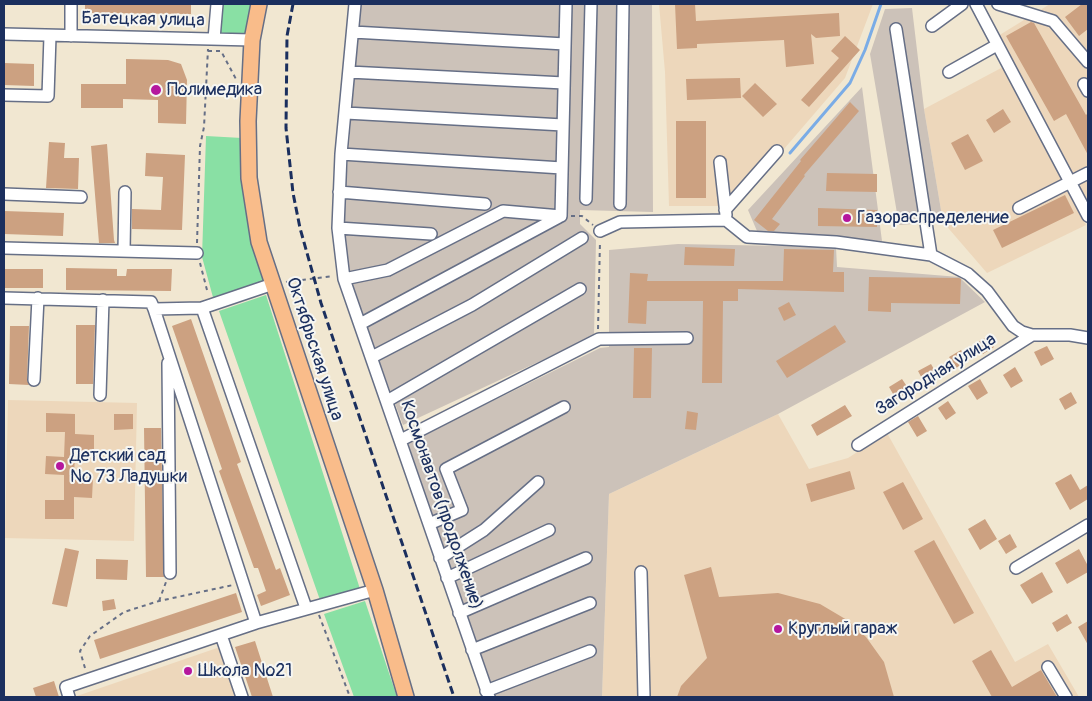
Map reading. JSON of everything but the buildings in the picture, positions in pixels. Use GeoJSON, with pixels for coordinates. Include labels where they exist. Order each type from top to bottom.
{"type":"FeatureCollection","features":[{"type":"Feature","properties":{"kind":"main road","name":"Октябрьская улица"},"geometry":{"type":"LineString","coordinates":[[259,4],[252,40],[248,121],[249,178],[259,242],[375,590],[406,697]]}},
{"type":"Feature","properties":{"kind":"street"},"geometry":{"type":"LineString","coordinates":[[71,4],[71,36]]}},
{"type":"Feature","properties":{"kind":"street"},"geometry":{"type":"LineString","coordinates":[[214,38],[213,29],[217,4]]}},
{"type":"Feature","properties":{"kind":"street","name":"Космонавтов(продолжение)"},"geometry":{"type":"LineString","coordinates":[[355,4],[339,192],[338,228],[343,276],[488,694]]}},
{"type":"Feature","properties":{"kind":"street"},"geometry":{"type":"LineString","coordinates":[[561,216],[566,4]]}},
{"type":"Feature","properties":{"kind":"street"},"geometry":{"type":"LineString","coordinates":[[586,199],[591,4]]}},
{"type":"Feature","properties":{"kind":"street"},"geometry":{"type":"LineString","coordinates":[[620,204],[623,4]]}},
{"type":"Feature","properties":{"kind":"street"},"geometry":{"type":"LineString","coordinates":[[932,26],[962,4]]}},
{"type":"Feature","properties":{"kind":"street"},"geometry":{"type":"LineString","coordinates":[[976,4],[1088,216]]}},
{"type":"Feature","properties":{"kind":"street"},"geometry":{"type":"LineString","coordinates":[[998,4],[1053,21],[1088,62]]}},
{"type":"Feature","properties":{"kind":"street"},"geometry":{"type":"LineString","coordinates":[[896,29],[931,255]]}},
{"type":"Feature","properties":{"kind":"street"},"geometry":{"type":"LineString","coordinates":[[353,32],[565,44]]}},
{"type":"Feature","properties":{"kind":"street","name":"Батецкая улица"},"geometry":{"type":"LineString","coordinates":[[4,34],[252,40]]}},
{"type":"Feature","properties":{"kind":"street"},"geometry":{"type":"LineString","coordinates":[[4,95],[48,96],[50,36]]}},
{"type":"Feature","properties":{"kind":"street"},"geometry":{"type":"LineString","coordinates":[[948,72],[998,45]]}},
{"type":"Feature","properties":{"kind":"street"},"geometry":{"type":"LineString","coordinates":[[349,72],[564,83]]}},
{"type":"Feature","properties":{"kind":"street"},"geometry":{"type":"LineString","coordinates":[[346,113],[563,125]]}},
{"type":"Feature","properties":{"kind":"street"},"geometry":{"type":"LineString","coordinates":[[600,231],[620,222],[726,215],[777,151]]}},
{"type":"Feature","properties":{"kind":"street"},"geometry":{"type":"LineString","coordinates":[[341,154],[562,168]]}},
{"type":"Feature","properties":{"kind":"street"},"geometry":{"type":"LineString","coordinates":[[720,162],[726,215],[747,237],[836,242],[931,255],[968,274],[988,291],[1012,326],[1022,332],[1032,335],[1070,335],[1088,338]]}},
{"type":"Feature","properties":{"kind":"street"},"geometry":{"type":"LineString","coordinates":[[1019,208],[1088,173]]}},
{"type":"Feature","properties":{"kind":"street"},"geometry":{"type":"LineString","coordinates":[[124,251],[125,192]]}},
{"type":"Feature","properties":{"kind":"street"},"geometry":{"type":"LineString","coordinates":[[339,192],[485,204]]}},
{"type":"Feature","properties":{"kind":"street"},"geometry":{"type":"LineString","coordinates":[[4,194],[81,197]]}},
{"type":"Feature","properties":{"kind":"street"},"geometry":{"type":"LineString","coordinates":[[343,276],[388,270],[503,211],[561,216]]}},
{"type":"Feature","properties":{"kind":"street"},"geometry":{"type":"LineString","coordinates":[[360,324],[561,216]]}},
{"type":"Feature","properties":{"kind":"street"},"geometry":{"type":"LineString","coordinates":[[338,228],[431,234]]}},
{"type":"Feature","properties":{"kind":"street"},"geometry":{"type":"LineString","coordinates":[[372,357],[472,305],[582,238]]}},
{"type":"Feature","properties":{"kind":"street"},"geometry":{"type":"LineString","coordinates":[[4,248],[197,254]]}},
{"type":"Feature","properties":{"kind":"street"},"geometry":{"type":"LineString","coordinates":[[154,308],[207,306],[273,284]]}},
{"type":"Feature","properties":{"kind":"street"},"geometry":{"type":"LineString","coordinates":[[387,401],[580,289]]}},
{"type":"Feature","properties":{"kind":"street"},"geometry":{"type":"LineString","coordinates":[[4,298],[151,302],[256,623]]}},
{"type":"Feature","properties":{"kind":"street"},"geometry":{"type":"LineString","coordinates":[[34,380],[38,298]]}},
{"type":"Feature","properties":{"kind":"street"},"geometry":{"type":"LineString","coordinates":[[100,395],[103,300]]}},
{"type":"Feature","properties":{"kind":"street"},"geometry":{"type":"LineString","coordinates":[[207,306],[311,607]]}},
{"type":"Feature","properties":{"kind":"street","name":"Загородная улица"},"geometry":{"type":"LineString","coordinates":[[858,445],[1032,335]]}},
{"type":"Feature","properties":{"kind":"street"},"geometry":{"type":"LineString","coordinates":[[401,440],[598,340],[687,338]]}},
{"type":"Feature","properties":{"kind":"street"},"geometry":{"type":"LineString","coordinates":[[168,351],[170,573]]}},
{"type":"Feature","properties":{"kind":"street"},"geometry":{"type":"LineString","coordinates":[[429,524],[462,510],[446,469],[564,407]]}},
{"type":"Feature","properties":{"kind":"street"},"geometry":{"type":"LineString","coordinates":[[440,558],[484,530],[538,482]]}},
{"type":"Feature","properties":{"kind":"street"},"geometry":{"type":"LineString","coordinates":[[1016,568],[1088,525]]}},
{"type":"Feature","properties":{"kind":"street"},"geometry":{"type":"LineString","coordinates":[[447,578],[549,530]]}},
{"type":"Feature","properties":{"kind":"street"},"geometry":{"type":"LineString","coordinates":[[459,613],[586,558]]}},
{"type":"Feature","properties":{"kind":"street"},"geometry":{"type":"LineString","coordinates":[[641,572],[644,697]]}},
{"type":"Feature","properties":{"kind":"street"},"geometry":{"type":"LineString","coordinates":[[69,697],[66,687],[88,679],[256,623],[375,590]]}},
{"type":"Feature","properties":{"kind":"street"},"geometry":{"type":"LineString","coordinates":[[472,650],[590,604]]}},
{"type":"Feature","properties":{"kind":"street"},"geometry":{"type":"LineString","coordinates":[[221,635],[242,697]]}},
{"type":"Feature","properties":{"kind":"street"},"geometry":{"type":"LineString","coordinates":[[488,694],[590,651]]}},
{"type":"Feature","properties":{"kind":"street"},"geometry":{"type":"LineString","coordinates":[[1048,667],[1066,697]]}},
{"type":"Feature","properties":{"kind":"path"},"geometry":{"type":"LineString","coordinates":[[207,306],[197,254],[200,146],[204,127],[208,51],[222,51],[237,80],[235,99]]}},
{"type":"Feature","properties":{"kind":"path"},"geometry":{"type":"LineString","coordinates":[[561,216],[582,216],[600,231],[598,340]]}},
{"type":"Feature","properties":{"kind":"path"},"geometry":{"type":"LineString","coordinates":[[273,284],[343,276]]}},
{"type":"Feature","properties":{"kind":"path"},"geometry":{"type":"LineString","coordinates":[[159,601],[170,573]]}},
{"type":"Feature","properties":{"kind":"path"},"geometry":{"type":"LineString","coordinates":[[88,679],[80,651],[90,636],[124,612],[159,601],[243,583]]}},
{"type":"Feature","properties":{"kind":"path"},"geometry":{"type":"LineString","coordinates":[[311,607],[350,697]]}},
{"type":"Feature","properties":{"kind":"shaded area"},"geometry":{"type":"Polygon","coordinates":[[[360,4],[652,4],[653,212],[580,210],[580,224],[596,240],[594,336],[403,425],[353,291],[342,235],[360,4]]]}},
{"type":"Feature","properties":{"kind":"shaded area"},"geometry":{"type":"Polygon","coordinates":[[[659,4],[873,4],[845,78],[735,206],[669,206],[665,72],[659,4]]]}},
{"type":"Feature","properties":{"kind":"shaded area"},"geometry":{"type":"Polygon","coordinates":[[[1050,4],[1088,4],[1088,205],[998,36],[1050,4]]]}},
{"type":"Feature","properties":{"kind":"shaded area"},"geometry":{"type":"Polygon","coordinates":[[[912,8],[924,109],[943,222],[899,225],[870,54],[885,9],[912,8]]]}},
{"type":"Feature","properties":{"kind":"shaded area"},"geometry":{"type":"Polygon","coordinates":[[[1003,67],[1086,225],[987,273],[943,222],[924,109],[1003,67]]]}},
{"type":"Feature","properties":{"kind":"shaded area"},"geometry":{"type":"Polygon","coordinates":[[[862,87],[882,241],[757,231],[748,210],[862,87]]]}},
{"type":"Feature","properties":{"kind":"shaded area"},"geometry":{"type":"Polygon","coordinates":[[[678,244],[836,247],[837,267],[959,277],[985,302],[778,414],[609,494],[602,697],[494,697],[408,443],[600,348],[609,347],[609,250],[678,244]]]}},
{"type":"Feature","properties":{"kind":"shaded area"},"geometry":{"type":"Polygon","coordinates":[[[8,400],[137,403],[134,541],[5,538],[8,400]]]}},
{"type":"Feature","properties":{"kind":"shaded area"},"geometry":{"type":"Polygon","coordinates":[[[778,414],[809,469],[848,458],[887,433],[1015,662],[1048,644],[1079,697],[602,697],[609,494],[778,414]]]}},
{"type":"Feature","properties":{"kind":"shaded area","name":"Школа №21"},"geometry":{"type":"Polygon","coordinates":[[[220,647],[237,697],[77,697],[77,696],[220,647]]]}},
{"type":"Feature","properties":{"kind":"green space"},"geometry":{"type":"Polygon","coordinates":[[[220,4],[255,4],[249,37],[216,36],[220,4]]]}},
{"type":"Feature","properties":{"kind":"green space"},"geometry":{"type":"Polygon","coordinates":[[[206,136],[242,138],[251,244],[264,282],[214,301],[202,257],[206,136]]]}},
{"type":"Feature","properties":{"kind":"green space"},"geometry":{"type":"Polygon","coordinates":[[[266,295],[360,589],[320,600],[219,311],[266,295]]]}},
{"type":"Feature","properties":{"kind":"green space"},"geometry":{"type":"Polygon","coordinates":[[[365,601],[397,697],[354,697],[324,614],[365,601]]]}},
{"type":"Feature","properties":{"kind":"waterway"},"geometry":{"type":"LineString","coordinates":[[790,153],[850,83],[865,50],[881,4]]}},
{"type":"Feature","properties":{"kind":"railway"},"geometry":{"type":"LineString","coordinates":[[293,4],[287,36],[286,128],[293,193],[300,228],[321,303],[454,697]]}},
{"type":"Feature","properties":{"kind":"place","name":"Полимедика"},"geometry":{"type":"Point","coordinates":[156,90]}},
{"type":"Feature","properties":{"kind":"place","name":"Газораспределение"},"geometry":{"type":"Point","coordinates":[847,218]}},
{"type":"Feature","properties":{"kind":"place","name":"Детский сад № 73 Ладушки"},"geometry":{"type":"Point","coordinates":[60,466]}},
{"type":"Feature","properties":{"kind":"place","name":"Круглый гараж"},"geometry":{"type":"Point","coordinates":[778,629]}},
{"type":"Feature","properties":{"kind":"place","name":"Школа №21"},"geometry":{"type":"Point","coordinates":[188,671]}}]}
